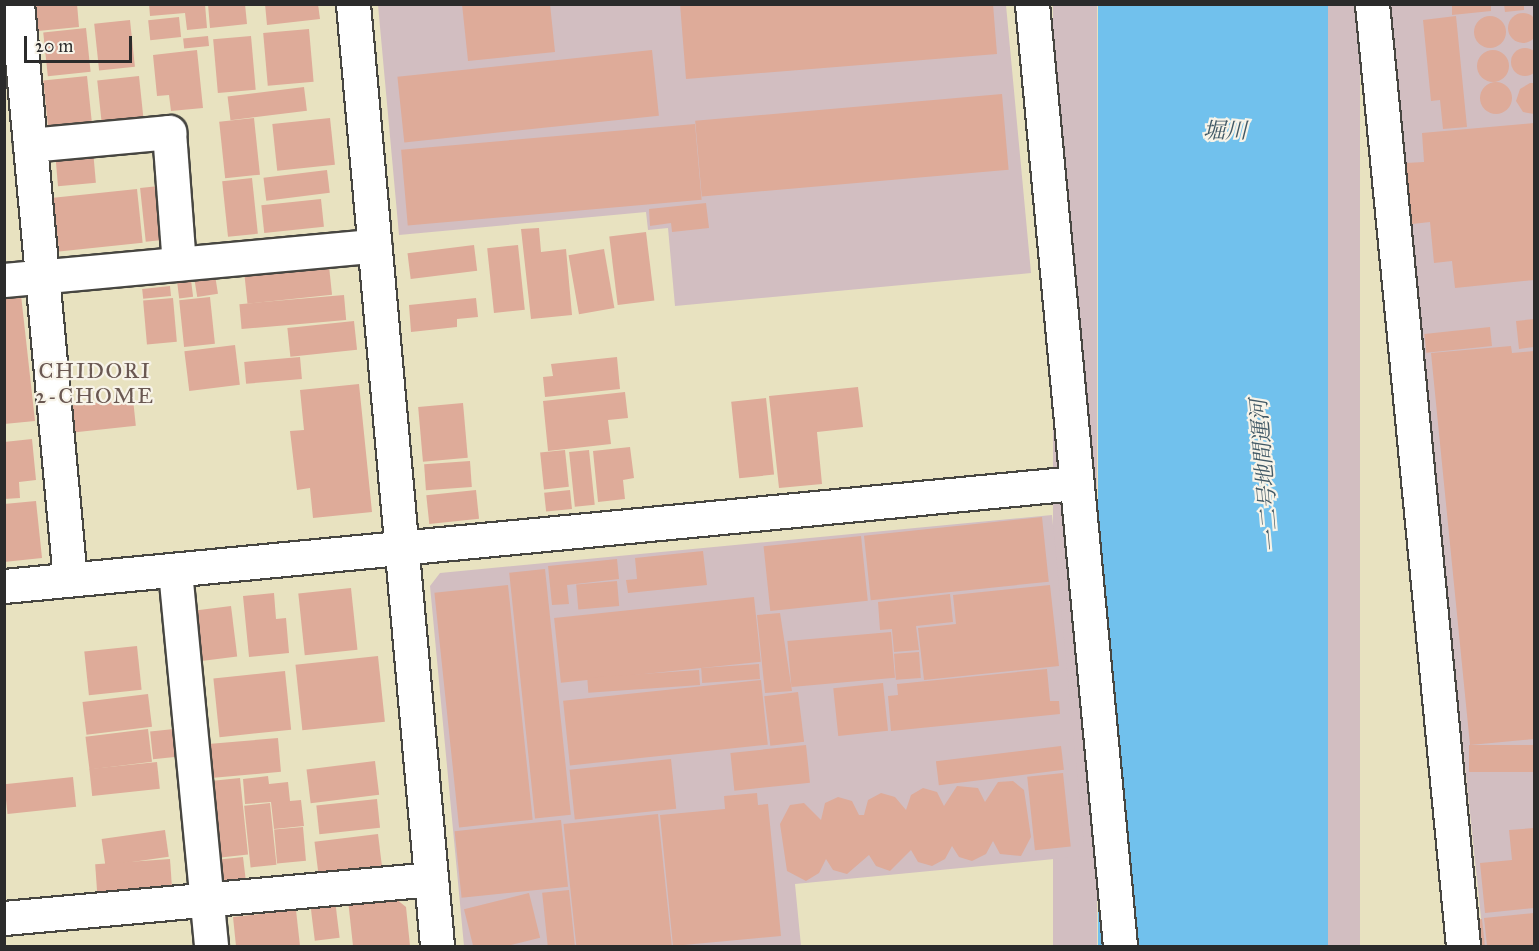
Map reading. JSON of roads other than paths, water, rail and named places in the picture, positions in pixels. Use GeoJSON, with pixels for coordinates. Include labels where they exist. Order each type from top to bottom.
{"type":"FeatureCollection","features":[{"type":"Feature","properties":{"kind":"street"},"geometry":{"type":"LineString","coordinates":[[17,4],[70,580]]}},
{"type":"Feature","properties":{"kind":"street"},"geometry":{"type":"LineString","coordinates":[[353,4],[437,946]]}},
{"type":"Feature","properties":{"kind":"street"},"geometry":{"type":"LineString","coordinates":[[1032,4],[1120,946]]}},
{"type":"Feature","properties":{"kind":"street"},"geometry":{"type":"LineString","coordinates":[[1372,4],[1463,946]]}},
{"type":"Feature","properties":{"kind":"street"},"geometry":{"type":"LineString","coordinates":[[30,145],[169,132],[179,264]]}},
{"type":"Feature","properties":{"kind":"street"},"geometry":{"type":"LineString","coordinates":[[4,280],[374,246]]}},
{"type":"Feature","properties":{"kind":"street"},"geometry":{"type":"LineString","coordinates":[[4,586],[401,550],[1076,483]]}},
{"type":"Feature","properties":{"kind":"street"},"geometry":{"type":"LineString","coordinates":[[175,570],[211,946]]}},
{"type":"Feature","properties":{"kind":"street"},"geometry":{"type":"LineString","coordinates":[[4,918],[431,879]]}},
{"type":"Feature","properties":{"kind":"water","name":"堀川"},"geometry":{"type":"Polygon","coordinates":[[[1098,5],[1328,5],[1328,946],[1098,946],[1098,5]]]}},
{"type":"Feature","properties":{"kind":"district","name":"CHIDORI 2-CHOME"},"geometry":{"type":"Point","coordinates":[95,382]}},
{"type":"Feature","properties":{"kind":"water label","name":"一二号地間運河"},"geometry":{"type":"Point","coordinates":[1265,476]}}]}
